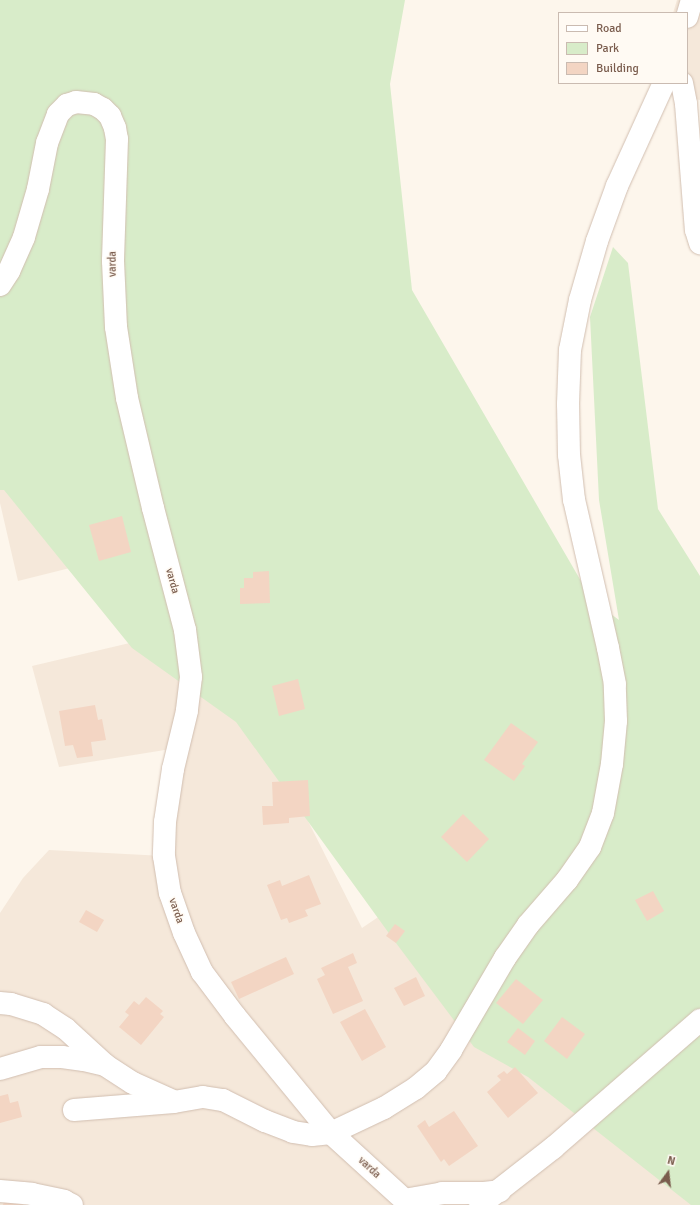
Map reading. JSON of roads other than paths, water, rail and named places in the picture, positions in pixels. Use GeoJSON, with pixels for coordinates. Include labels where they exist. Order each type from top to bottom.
{"type":"FeatureCollection","features":[{"type":"Feature","properties":{"kind":"street"},"geometry":{"type":"LineString","coordinates":[[688,14],[692,0]]}},
{"type":"Feature","properties":{"kind":"street"},"geometry":{"type":"LineString","coordinates":[[74,1110],[174,1102],[203,1097],[223,1100],[265,1121],[293,1132],[312,1134],[331,1133],[384,1108],[416,1088],[436,1071],[451,1050],[505,958],[528,925],[567,880],[590,847],[603,813],[612,764],[616,721],[615,684],[574,500],[569,455],[568,404],[570,350],[580,300],[597,241],[617,186],[664,84]]}},
{"type":"Feature","properties":{"kind":"street"},"geometry":{"type":"LineString","coordinates":[[682,84],[686,104],[696,230],[700,243]]}},
{"type":"Feature","properties":{"kind":"street","name":"varda"},"geometry":{"type":"LineString","coordinates":[[0,285],[9,271],[24,237],[38,189],[47,143],[55,120],[67,105],[76,102],[94,104],[103,109],[110,116],[115,128],[117,139],[113,261],[116,327],[127,398],[153,508],[185,630],[191,677],[187,711],[174,769],[165,822],[164,856],[170,893],[184,933],[202,972],[235,1016],[331,1133],[407,1202]]}},
{"type":"Feature","properties":{"kind":"street"},"geometry":{"type":"LineString","coordinates":[[0,1003],[11,1004],[49,1018],[66,1029],[105,1065],[133,1083],[174,1102]]}},
{"type":"Feature","properties":{"kind":"street"},"geometry":{"type":"LineString","coordinates":[[480,1205],[500,1191],[553,1148],[700,1020]]}},
{"type":"Feature","properties":{"kind":"street"},"geometry":{"type":"LineString","coordinates":[[0,1069],[41,1058],[62,1057],[105,1065]]}},
{"type":"Feature","properties":{"kind":"street"},"geometry":{"type":"LineString","coordinates":[[0,1191],[32,1194],[64,1201],[72,1205]]}},
{"type":"Feature","properties":{"kind":"street"},"geometry":{"type":"LineString","coordinates":[[407,1202],[442,1193],[484,1193],[500,1191]]}}]}
